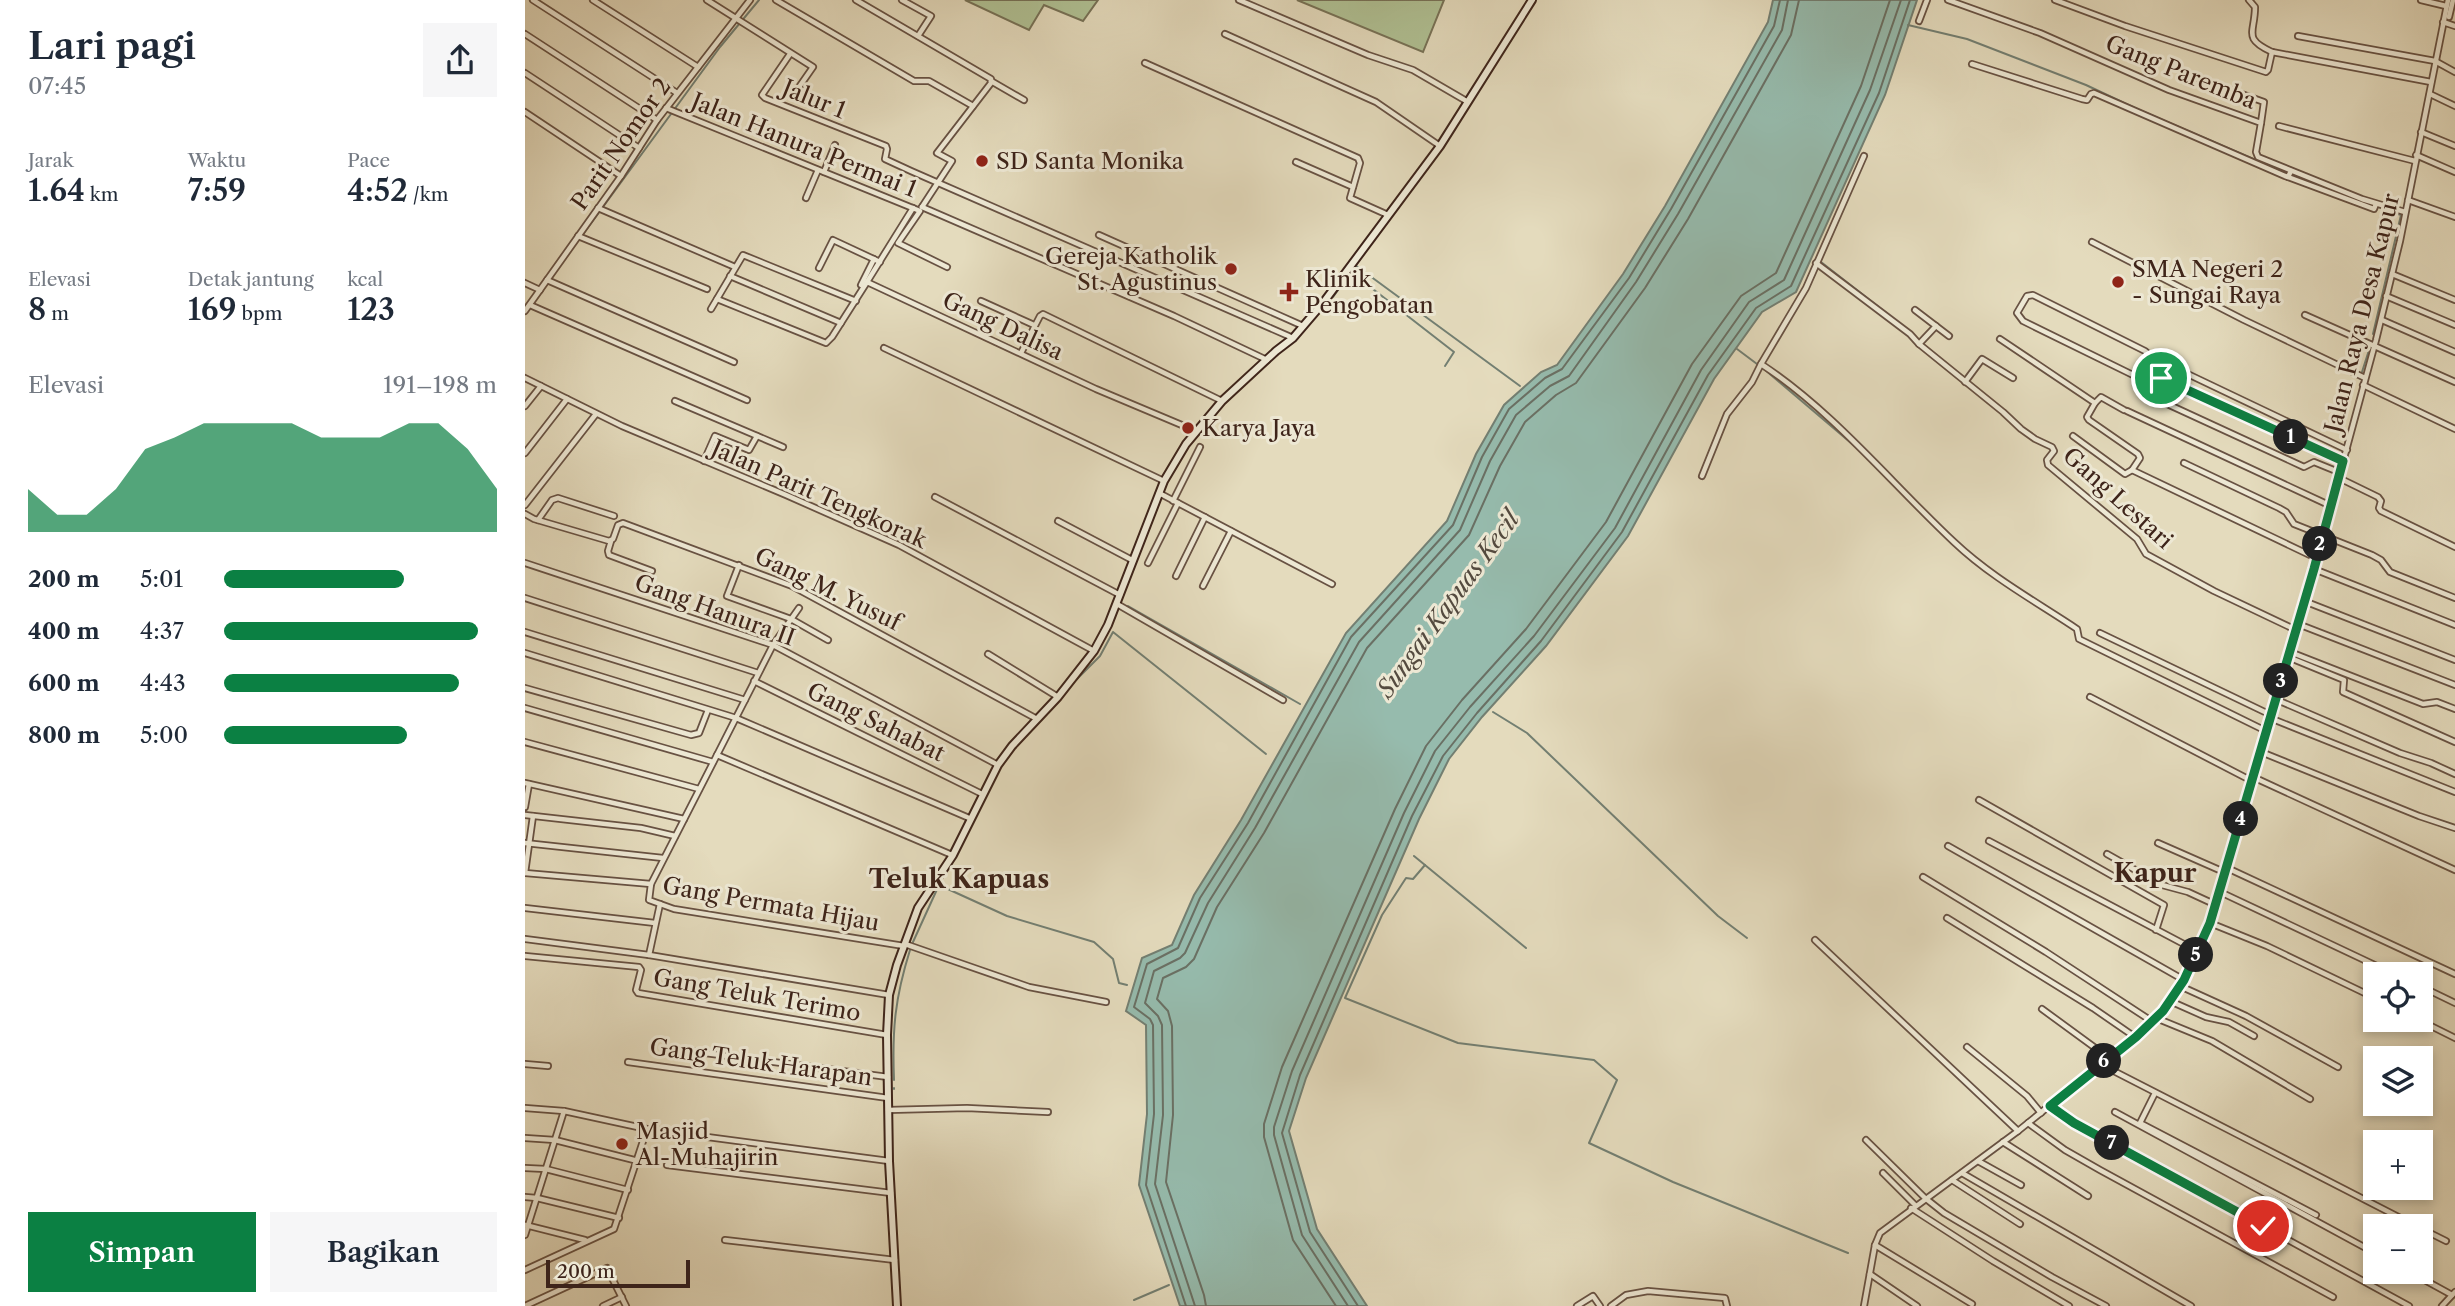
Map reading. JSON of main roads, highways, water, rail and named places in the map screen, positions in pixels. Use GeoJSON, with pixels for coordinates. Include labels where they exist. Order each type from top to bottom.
{"type":"FeatureCollection","features":[{"type":"Feature","properties":{"kind":"main road"},"geometry":{"type":"LineString","coordinates":[[897,1306],[888,1110],[889,995],[918,908],[953,855],[997,765],[1058,697],[1094,651],[1108,625],[1164,481],[1196,431],[1223,401],[1303,327],[1440,146],[1532,0]]}},
{"type":"Feature","properties":{"kind":"water","name":"Sungai Kapuas Kecil"},"geometry":{"type":"Polygon","coordinates":[[[1773,0],[1917,0],[1885,95],[1796,292],[1762,312],[1714,379],[1628,536],[1546,646],[1482,717],[1449,759],[1419,819],[1306,1078],[1289,1131],[1317,1229],[1367,1306],[1180,1306],[1139,1185],[1147,1114],[1146,1025],[1126,1011],[1142,958],[1172,945],[1194,895],[1241,820],[1346,633],[1447,521],[1476,454],[1504,405],[1541,372],[1557,365],[1623,274],[1665,206],[1768,22],[1773,0]]]}},
{"type":"Feature","properties":{"kind":"waterway"},"geometry":{"type":"LineString","coordinates":[[581,237],[720,47],[759,0]]}},
{"type":"Feature","properties":{"kind":"waterway"},"geometry":{"type":"LineString","coordinates":[[1908,25],[1967,39],[2086,85],[2286,173]]}},
{"type":"Feature","properties":{"kind":"waterway"},"geometry":{"type":"LineString","coordinates":[[2294,176],[2309,183]]}},
{"type":"Feature","properties":{"kind":"waterway"},"geometry":{"type":"LineString","coordinates":[[2324,188],[2401,215],[2373,334]]}},
{"type":"Feature","properties":{"kind":"waterway"},"geometry":{"type":"LineString","coordinates":[[1821,262],[1889,315]]}},
{"type":"Feature","properties":{"kind":"waterway"},"geometry":{"type":"LineString","coordinates":[[1355,265],[1520,386]]}},
{"type":"Feature","properties":{"kind":"waterway"},"geometry":{"type":"LineString","coordinates":[[1345,280],[1352,269]]}},
{"type":"Feature","properties":{"kind":"waterway"},"geometry":{"type":"LineString","coordinates":[[1351,272],[1454,352],[1445,366]]}},
{"type":"Feature","properties":{"kind":"waterway"},"geometry":{"type":"LineString","coordinates":[[1333,297],[1341,286]]}},
{"type":"Feature","properties":{"kind":"waterway"},"geometry":{"type":"LineString","coordinates":[[1924,345],[1947,364]]}},
{"type":"Feature","properties":{"kind":"waterway"},"geometry":{"type":"LineString","coordinates":[[2362,372],[2370,347]]}},
{"type":"Feature","properties":{"kind":"waterway"},"geometry":{"type":"LineString","coordinates":[[1737,349],[1757,364]]}},
{"type":"Feature","properties":{"kind":"waterway"},"geometry":{"type":"LineString","coordinates":[[1764,369],[1864,454]]}},
{"type":"Feature","properties":{"kind":"waterway"},"geometry":{"type":"LineString","coordinates":[[1128,606],[1300,704]]}},
{"type":"Feature","properties":{"kind":"waterway"},"geometry":{"type":"LineString","coordinates":[[1076,680],[1100,656],[1113,632],[1266,754]]}},
{"type":"Feature","properties":{"kind":"waterway"},"geometry":{"type":"LineString","coordinates":[[1493,712],[1527,733],[1718,916],[1747,938]]}},
{"type":"Feature","properties":{"kind":"waterway"},"geometry":{"type":"LineString","coordinates":[[1414,856],[1526,948]]}},
{"type":"Feature","properties":{"kind":"waterway"},"geometry":{"type":"LineString","coordinates":[[1425,865],[1413,879],[1406,878],[1382,915],[1345,998],[1458,1043],[1594,1060],[1617,1080],[1589,1143],[1673,1182],[1848,1253]]}},
{"type":"Feature","properties":{"kind":"waterway"},"geometry":{"type":"LineString","coordinates":[[913,942],[939,885],[1007,916],[1094,942],[1113,959],[1119,983],[1127,985]]}},
{"type":"Feature","properties":{"kind":"waterway"},"geometry":{"type":"LineString","coordinates":[[894,1080],[896,1014],[910,950]]}},
{"type":"Feature","properties":{"kind":"waterway"},"geometry":{"type":"LineString","coordinates":[[1134,1300],[1169,1285]]}},
{"type":"Feature","properties":{"kind":"place","name":"SD Santa Monika"},"geometry":{"type":"Point","coordinates":[982,161]}},
{"type":"Feature","properties":{"kind":"place","name":"Gereja Katholik St. Agustinus"},"geometry":{"type":"Point","coordinates":[1231,269]}},
{"type":"Feature","properties":{"kind":"place","name":"SMA Negeri 2 - Sungai Raya"},"geometry":{"type":"Point","coordinates":[2118,282]}},
{"type":"Feature","properties":{"kind":"place","name":"Klinik Pengobatan"},"geometry":{"type":"Point","coordinates":[1289,292]}},
{"type":"Feature","properties":{"kind":"place","name":"Karya Jaya"},"geometry":{"type":"Point","coordinates":[1188,428]}},
{"type":"Feature","properties":{"kind":"place","name":"Masjid Al-Muhajirin"},"geometry":{"type":"Point","coordinates":[622,1144]}},
{"type":"Feature","properties":{"kind":"district","name":"Kapur"},"geometry":{"type":"Point","coordinates":[2155,873]}},
{"type":"Feature","properties":{"kind":"district","name":"Teluk Kapuas"},"geometry":{"type":"Point","coordinates":[959,879]}}]}
